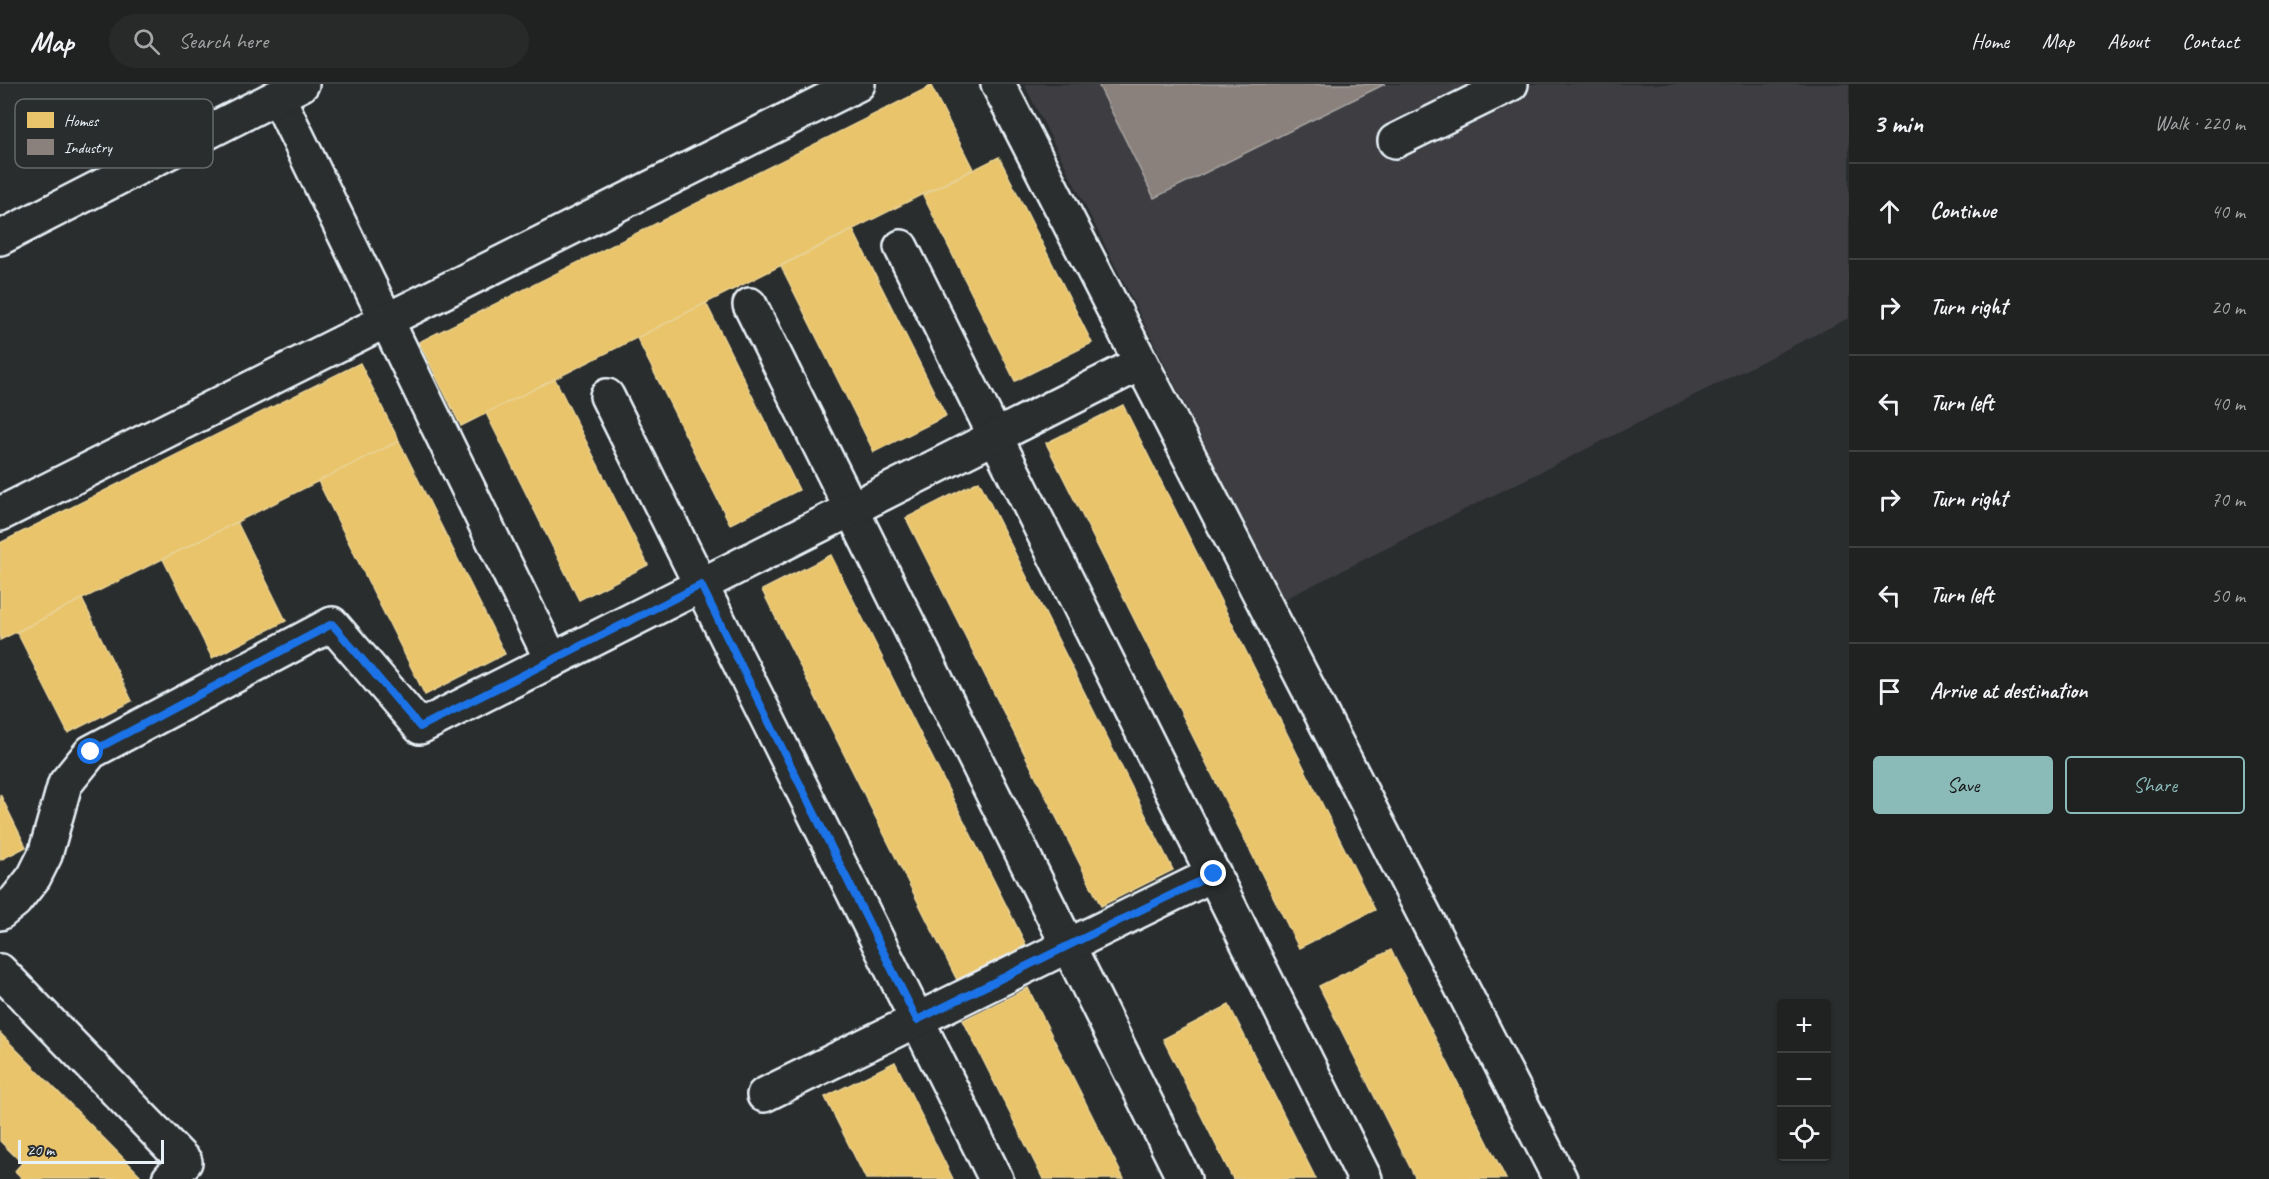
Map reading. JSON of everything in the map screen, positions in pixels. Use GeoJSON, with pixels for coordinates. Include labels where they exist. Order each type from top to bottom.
{"type":"FeatureCollection","features":[{"type":"Feature","properties":{"kind":"street"},"geometry":{"type":"LineString","coordinates":[[0,514],[858,84]]}},
{"type":"Feature","properties":{"kind":"street"},"geometry":{"type":"LineString","coordinates":[[998,84],[1560,1179]]}},
{"type":"Feature","properties":{"kind":"street"},"geometry":{"type":"LineString","coordinates":[[1395,141],[1511,84]]}},
{"type":"Feature","properties":{"kind":"street"},"geometry":{"type":"LineString","coordinates":[[213,129],[290,90],[387,320],[552,661]]}},
{"type":"Feature","properties":{"kind":"street"},"geometry":{"type":"LineString","coordinates":[[0,238],[137,168]]}},
{"type":"Feature","properties":{"kind":"street"},"geometry":{"type":"LineString","coordinates":[[901,247],[1365,1179]]}},
{"type":"Feature","properties":{"kind":"street"},"geometry":{"type":"LineString","coordinates":[[750,305],[1184,1179]]}},
{"type":"Feature","properties":{"kind":"street"},"geometry":{"type":"LineString","coordinates":[[0,913],[15,901],[34,877],[45,855],[65,784],[91,752],[332,624],[420,727],[1140,364]]}},
{"type":"Feature","properties":{"kind":"street"},"geometry":{"type":"LineString","coordinates":[[607,396],[996,1179]]}},
{"type":"Feature","properties":{"kind":"street"},"geometry":{"type":"LineString","coordinates":[[764,1095],[1214,874]]}},
{"type":"Feature","properties":{"kind":"street"},"geometry":{"type":"LineString","coordinates":[[0,971],[185,1162],[169,1179]]}},
{"type":"Feature","properties":{"kind":"shaded area"},"geometry":{"type":"Polygon","coordinates":[[[1024,84],[1849,84],[1849,318],[1283,600],[1024,84]]]}},
{"type":"Feature","properties":{"kind":"building: Homes"},"geometry":{"type":"Polygon","coordinates":[[[931,86],[973,169],[461,426],[419,342],[931,86]]]}},
{"type":"Feature","properties":{"kind":"building: Homes"},"geometry":{"type":"Polygon","coordinates":[[[999,157],[1092,343],[1015,381],[923,195],[999,157]]]}},
{"type":"Feature","properties":{"kind":"building: Homes"},"geometry":{"type":"Polygon","coordinates":[[[853,230],[946,416],[874,452],[781,266],[853,230]]]}},
{"type":"Feature","properties":{"kind":"building: Homes"},"geometry":{"type":"Polygon","coordinates":[[[706,303],[799,490],[730,524],[637,338],[706,303]]]}},
{"type":"Feature","properties":{"kind":"building: Homes"},"geometry":{"type":"Polygon","coordinates":[[[360,363],[399,441],[0,640],[0,543],[360,363]]]}},
{"type":"Feature","properties":{"kind":"building: Homes"},"geometry":{"type":"Polygon","coordinates":[[[555,379],[648,565],[579,600],[486,413],[555,379]]]}},
{"type":"Feature","properties":{"kind":"building: Homes"},"geometry":{"type":"Polygon","coordinates":[[[1123,405],[1375,910],[1299,948],[1046,443],[1123,405]]]}},
{"type":"Feature","properties":{"kind":"building: Homes"},"geometry":{"type":"Polygon","coordinates":[[[399,441],[505,654],[425,695],[318,481],[399,441]]]}},
{"type":"Feature","properties":{"kind":"building: Homes"},"geometry":{"type":"Polygon","coordinates":[[[979,481],[1173,870],[1101,906],[906,518],[979,481]]]}},
{"type":"Feature","properties":{"kind":"building: Homes"},"geometry":{"type":"Polygon","coordinates":[[[237,522],[286,621],[212,658],[163,559],[237,522]]]}},
{"type":"Feature","properties":{"kind":"building: Homes"},"geometry":{"type":"Polygon","coordinates":[[[831,555],[1026,945],[957,980],[762,590],[831,555]]]}},
{"type":"Feature","properties":{"kind":"building: Homes"},"geometry":{"type":"Polygon","coordinates":[[[82,599],[132,701],[68,733],[17,632],[82,599]]]}},
{"type":"Feature","properties":{"kind":"building: Homes"},"geometry":{"type":"Polygon","coordinates":[[[0,794],[26,847],[0,860],[0,794]]]}},
{"type":"Feature","properties":{"kind":"building: Homes"},"geometry":{"type":"Polygon","coordinates":[[[1391,950],[1506,1179],[1416,1179],[1319,986],[1391,950]]]}},
{"type":"Feature","properties":{"kind":"building: Homes"},"geometry":{"type":"Polygon","coordinates":[[[1028,988],[1124,1179],[1043,1179],[963,1020],[1028,988]]]}},
{"type":"Feature","properties":{"kind":"building: Homes"},"geometry":{"type":"Polygon","coordinates":[[[1229,1005],[1316,1179],[1233,1179],[1163,1039],[1229,1005]]]}},
{"type":"Feature","properties":{"kind":"building: Homes"},"geometry":{"type":"Polygon","coordinates":[[[0,1033],[140,1175],[136,1179],[23,1179],[15,1171],[22,1163],[0,1141],[0,1033]]]}},
{"type":"Feature","properties":{"kind":"building: Homes"},"geometry":{"type":"Polygon","coordinates":[[[895,1062],[953,1179],[866,1179],[825,1097],[895,1062]]]}},
{"type":"Feature","properties":{"kind":"building: Industry"},"geometry":{"type":"Polygon","coordinates":[[[1098,84],[1385,84],[1154,198],[1098,84]]]}},
{"type":"Feature","properties":{"kind":"route"},"geometry":{"type":"LineString","coordinates":[[91,752],[332,624],[420,727],[701,585],[917,1020],[1214,874]]}}]}
